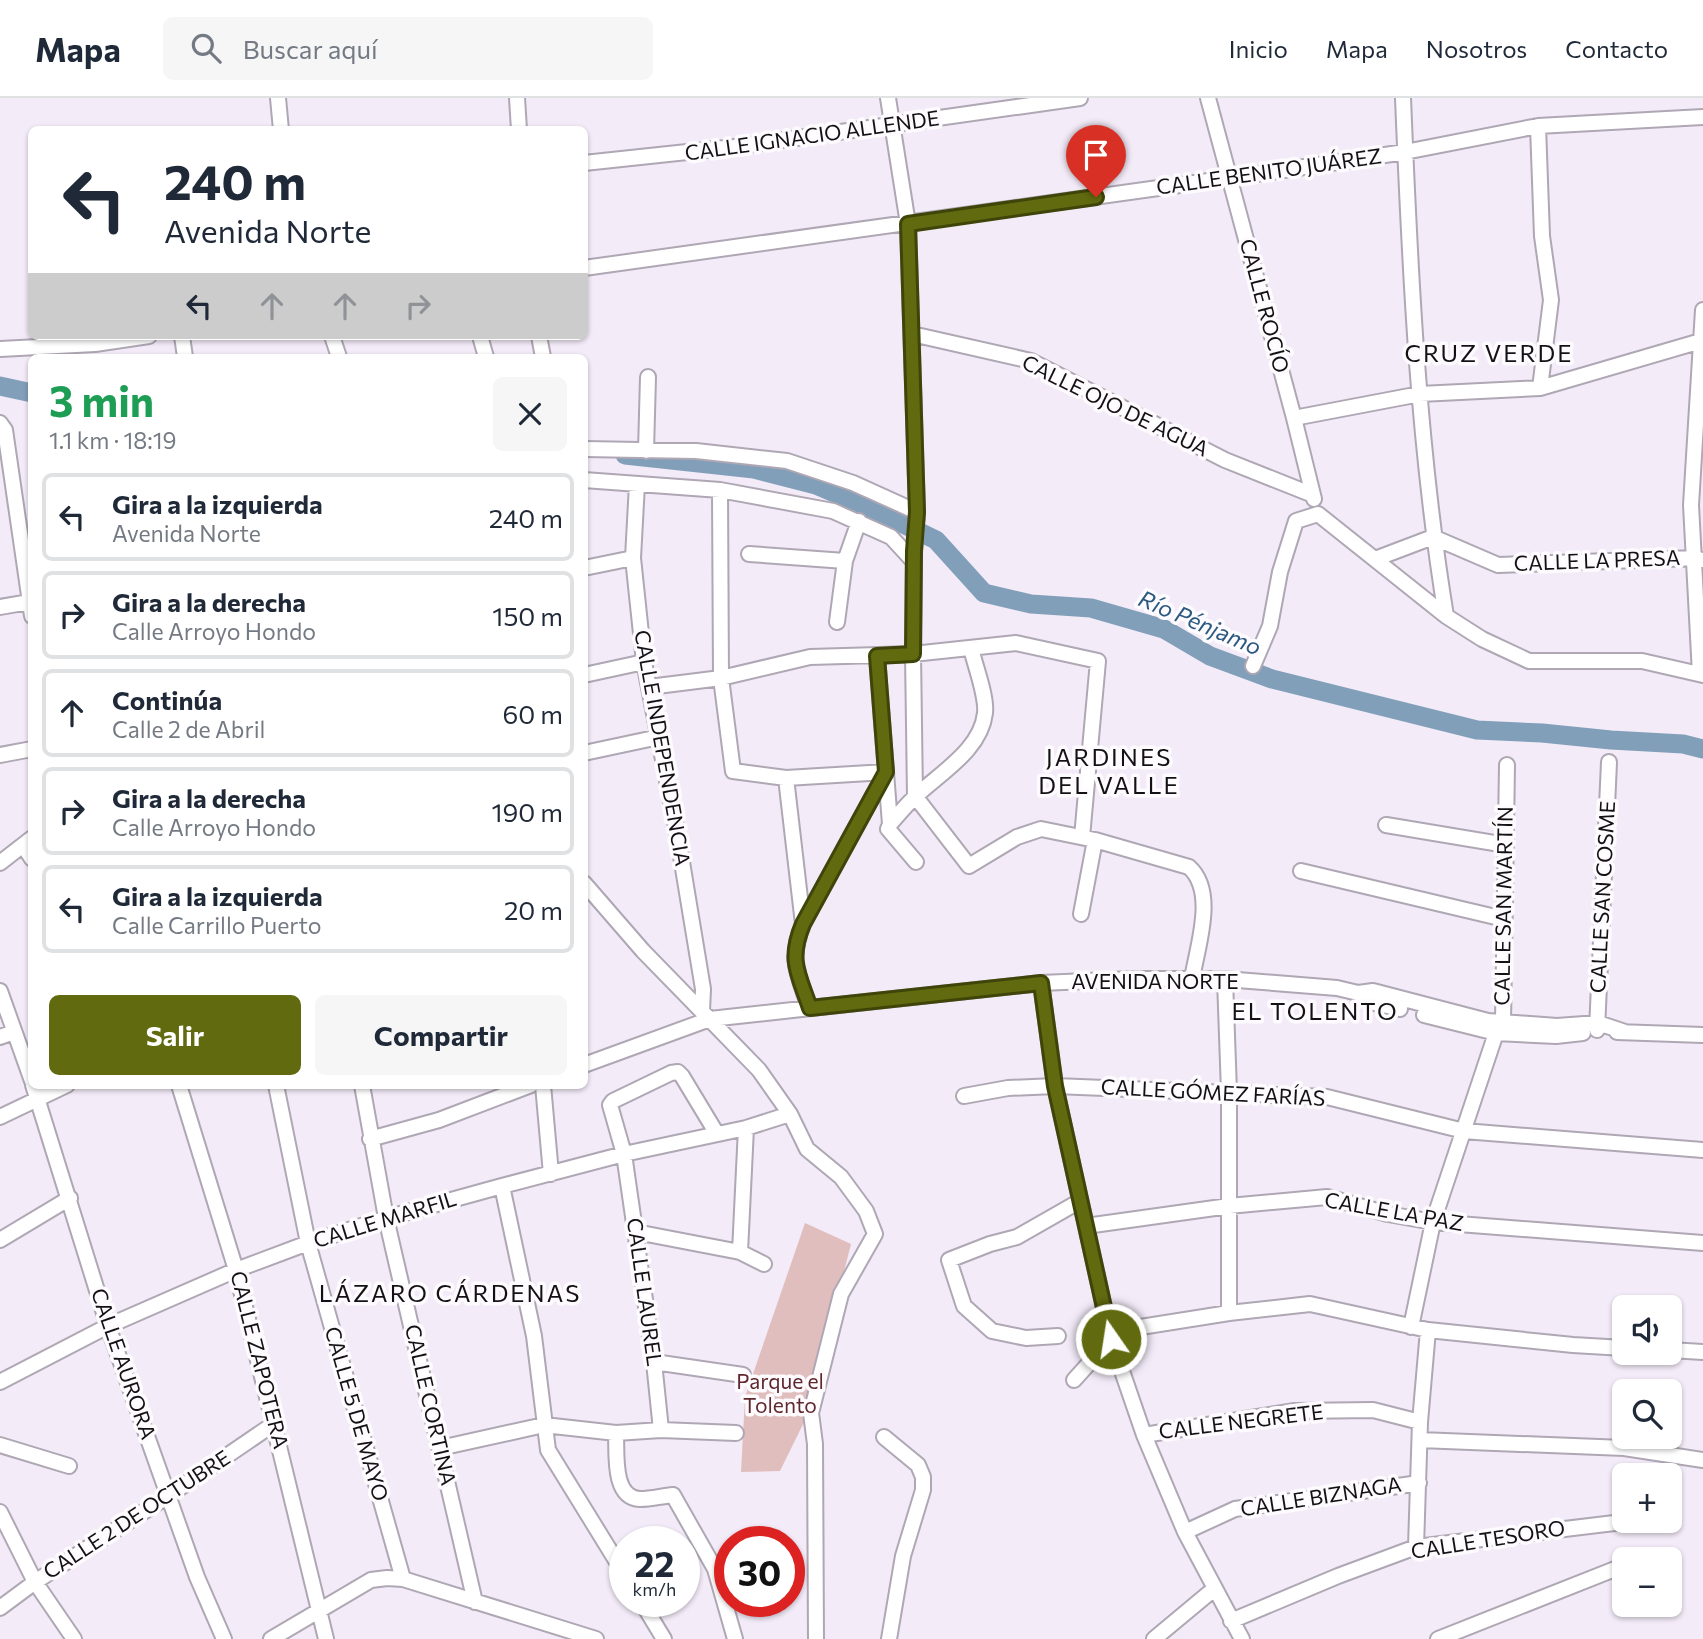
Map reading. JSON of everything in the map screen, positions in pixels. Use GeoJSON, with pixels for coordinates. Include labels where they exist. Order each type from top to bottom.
{"type":"FeatureCollection","features":[{"type":"Feature","properties":{"kind":"street"},"geometry":{"type":"LineString","coordinates":[[278,98],[281,126]]}},
{"type":"Feature","properties":{"kind":"street"},"geometry":{"type":"LineString","coordinates":[[517,98],[519,126]]}},
{"type":"Feature","properties":{"kind":"street"},"geometry":{"type":"LineString","coordinates":[[888,98],[908,224],[916,519],[913,654],[915,796],[969,866],[1017,837],[1041,829],[1088,838],[1189,867],[1199,876],[1204,907],[1192,979]]}},
{"type":"Feature","properties":{"kind":"street","name":"CALLE IGNACIO ALLENDE"},"geometry":{"type":"LineString","coordinates":[[588,163],[734,147],[1080,98]]}},
{"type":"Feature","properties":{"kind":"street","name":"CALLE ROCÍO"},"geometry":{"type":"LineString","coordinates":[[1208,98],[1318,514]]}},
{"type":"Feature","properties":{"kind":"street"},"geometry":{"type":"LineString","coordinates":[[1403,98],[1420,394],[1433,537],[1451,619]]}},
{"type":"Feature","properties":{"kind":"street","name":"CALLE BENITO JUÁREZ"},"geometry":{"type":"LineString","coordinates":[[588,267],[1405,152],[1538,126],[1703,117]]}},
{"type":"Feature","properties":{"kind":"street"},"geometry":{"type":"LineString","coordinates":[[1538,126],[1542,236],[1551,300],[1540,387]]}},
{"type":"Feature","properties":{"kind":"street"},"geometry":{"type":"LineString","coordinates":[[1253,666],[1270,626],[1280,572],[1296,521],[1318,514],[1451,619],[1482,639],[1529,661],[1642,661],[1701,675],[1699,559],[1691,505],[1703,310]]}},
{"type":"Feature","properties":{"kind":"street","name":"CALLE OJO DE AGUA"},"geometry":{"type":"LineString","coordinates":[[912,334],[1031,361],[1225,460],[1313,495]]}},
{"type":"Feature","properties":{"kind":"street"},"geometry":{"type":"LineString","coordinates":[[0,349],[122,340]]}},
{"type":"Feature","properties":{"kind":"street"},"geometry":{"type":"LineString","coordinates":[[1294,418],[1420,394],[1540,387],[1702,341]]}},
{"type":"Feature","properties":{"kind":"street"},"geometry":{"type":"LineString","coordinates":[[646,451],[648,377]]}},
{"type":"Feature","properties":{"kind":"street"},"geometry":{"type":"LineString","coordinates":[[1,423],[5,430],[28,571]]}},
{"type":"Feature","properties":{"kind":"street"},"geometry":{"type":"LineString","coordinates":[[588,449],[696,451],[788,461],[853,483],[916,519]]}},
{"type":"Feature","properties":{"kind":"street"},"geometry":{"type":"LineString","coordinates":[[588,480],[720,489],[833,511],[891,537],[914,556]]}},
{"type":"Feature","properties":{"kind":"street","name":"CALLE INDEPENDENCIA"},"geometry":{"type":"LineString","coordinates":[[637,484],[633,558],[644,662],[706,1015]]}},
{"type":"Feature","properties":{"kind":"street"},"geometry":{"type":"LineString","coordinates":[[720,489],[721,678],[733,771],[786,778],[886,772]]}},
{"type":"Feature","properties":{"kind":"street"},"geometry":{"type":"LineString","coordinates":[[837,622],[845,561],[859,521]]}},
{"type":"Feature","properties":{"kind":"street"},"geometry":{"type":"LineString","coordinates":[[1375,559],[1433,537]]}},
{"type":"Feature","properties":{"kind":"street","name":"CALLE LA PRESA"},"geometry":{"type":"LineString","coordinates":[[1433,537],[1498,565],[1699,559]]}},
{"type":"Feature","properties":{"kind":"street"},"geometry":{"type":"LineString","coordinates":[[749,554],[845,561]]}},
{"type":"Feature","properties":{"kind":"street"},"geometry":{"type":"LineString","coordinates":[[588,567],[633,558]]}},
{"type":"Feature","properties":{"kind":"street"},"geometry":{"type":"LineString","coordinates":[[0,607],[28,609]]}},
{"type":"Feature","properties":{"kind":"street"},"geometry":{"type":"LineString","coordinates":[[649,687],[721,678],[810,657],[913,654],[1016,643],[1098,662],[1081,914]]}},
{"type":"Feature","properties":{"kind":"street"},"geometry":{"type":"LineString","coordinates":[[889,827],[915,796],[952,766],[983,724],[985,709],[971,648]]}},
{"type":"Feature","properties":{"kind":"street"},"geometry":{"type":"LineString","coordinates":[[877,656],[889,827],[916,862]]}},
{"type":"Feature","properties":{"kind":"street"},"geometry":{"type":"LineString","coordinates":[[588,674],[644,662]]}},
{"type":"Feature","properties":{"kind":"street"},"geometry":{"type":"LineString","coordinates":[[588,752],[659,737]]}},
{"type":"Feature","properties":{"kind":"street"},"geometry":{"type":"LineString","coordinates":[[0,755],[28,750]]}},
{"type":"Feature","properties":{"kind":"street","name":"CALLE SAN COSME"},"geometry":{"type":"LineString","coordinates":[[1597,1028],[1609,762]]}},
{"type":"Feature","properties":{"kind":"street","name":"CALLE SAN MARTÍN"},"geometry":{"type":"LineString","coordinates":[[1411,1326],[1433,1222],[1499,1028],[1507,765]]}},
{"type":"Feature","properties":{"kind":"street"},"geometry":{"type":"LineString","coordinates":[[810,1008],[794,959],[796,942],[803,924],[886,772]]}},
{"type":"Feature","properties":{"kind":"street"},"geometry":{"type":"LineString","coordinates":[[786,778],[803,924]]}},
{"type":"Feature","properties":{"kind":"street"},"geometry":{"type":"LineString","coordinates":[[1386,825],[1506,845]]}},
{"type":"Feature","properties":{"kind":"street"},"geometry":{"type":"LineString","coordinates":[[0,863],[27,842]]}},
{"type":"Feature","properties":{"kind":"street"},"geometry":{"type":"LineString","coordinates":[[1301,871],[1504,919]]}},
{"type":"Feature","properties":{"kind":"street"},"geometry":{"type":"LineString","coordinates":[[588,889],[643,951],[759,1070],[790,1114],[807,1149],[841,1177],[866,1211],[875,1234],[841,1294],[811,1413],[815,1444],[816,1639]]}},
{"type":"Feature","properties":{"kind":"street","name":"AVENIDA NORTE"},"geometry":{"type":"LineString","coordinates":[[588,1063],[706,1015],[810,1008],[1041,983],[1192,979],[1225,979],[1337,989],[1358,993],[1370,1002],[1556,1037],[1597,1028],[1625,1032],[1703,1035]]}},
{"type":"Feature","properties":{"kind":"street"},"geometry":{"type":"LineString","coordinates":[[1225,979],[1229,1092],[1229,1313]]}},
{"type":"Feature","properties":{"kind":"street"},"geometry":{"type":"LineString","coordinates":[[1041,983],[1055,1086],[1110,1336],[1144,1435],[1185,1532],[1242,1639]]}},
{"type":"Feature","properties":{"kind":"street","name":"CALLE AURORA"},"geometry":{"type":"LineString","coordinates":[[0,991],[7,1035],[28,1076]]}},
{"type":"Feature","properties":{"kind":"street","name":"CALLE LAUREL"},"geometry":{"type":"LineString","coordinates":[[661,1430],[624,1154],[610,1105],[612,1101],[678,1072],[717,1135]]}},
{"type":"Feature","properties":{"kind":"street","name":"CALLE GÓMEZ FARÍAS"},"geometry":{"type":"LineString","coordinates":[[964,1096],[1008,1088],[1055,1086],[1327,1097],[1464,1131],[1703,1150]]}},
{"type":"Feature","properties":{"kind":"street"},"geometry":{"type":"LineString","coordinates":[[0,1117],[33,1089]]}},
{"type":"Feature","properties":{"kind":"street","name":"CALLE AURORA"},"geometry":{"type":"LineString","coordinates":[[34,1089],[108,1326],[197,1577],[224,1639]]}},
{"type":"Feature","properties":{"kind":"street","name":"CALLE ZAPOTERA"},"geometry":{"type":"LineString","coordinates":[[180,1089],[236,1270],[326,1639]]}},
{"type":"Feature","properties":{"kind":"street","name":"CALLE 5 DE MAYO"},"geometry":{"type":"LineString","coordinates":[[277,1089],[309,1243],[402,1579]]}},
{"type":"Feature","properties":{"kind":"street","name":"CALLE CORTINA"},"geometry":{"type":"LineString","coordinates":[[363,1089],[386,1218],[475,1602]]}},
{"type":"Feature","properties":{"kind":"street"},"geometry":{"type":"LineString","coordinates":[[543,1089],[551,1174]]}},
{"type":"Feature","properties":{"kind":"street"},"geometry":{"type":"LineString","coordinates":[[370,1139],[439,1120],[492,1092]]}},
{"type":"Feature","properties":{"kind":"street","name":"CALLE MARFIL"},"geometry":{"type":"LineString","coordinates":[[0,1382],[108,1326],[236,1270],[309,1243],[386,1218],[502,1186],[624,1154],[746,1128],[790,1114]]}},
{"type":"Feature","properties":{"kind":"street"},"geometry":{"type":"LineString","coordinates":[[740,1252],[746,1128]]}},
{"type":"Feature","properties":{"kind":"street"},"geometry":{"type":"LineString","coordinates":[[502,1186],[534,1336],[548,1450],[609,1549]]}},
{"type":"Feature","properties":{"kind":"street","name":"CALLE LA PAZ"},"geometry":{"type":"LineString","coordinates":[[1086,1226],[1229,1206],[1327,1197],[1388,1214],[1433,1222],[1703,1242]]}},
{"type":"Feature","properties":{"kind":"street"},"geometry":{"type":"LineString","coordinates":[[0,1240],[70,1198]]}},
{"type":"Feature","properties":{"kind":"street"},"geometry":{"type":"LineString","coordinates":[[1058,1336],[1026,1338],[992,1331],[964,1306],[948,1260],[1017,1237],[1080,1201]]}},
{"type":"Feature","properties":{"kind":"street"},"geometry":{"type":"LineString","coordinates":[[636,1232],[740,1252],[764,1264]]}},
{"type":"Feature","properties":{"kind":"street"},"geometry":{"type":"LineString","coordinates":[[1074,1380],[1110,1336],[1229,1313],[1310,1304],[1428,1330],[1612,1347]]}},
{"type":"Feature","properties":{"kind":"street"},"geometry":{"type":"LineString","coordinates":[[1416,1548],[1420,1422],[1428,1330]]}},
{"type":"Feature","properties":{"kind":"street"},"geometry":{"type":"LineString","coordinates":[[1682,1351],[1703,1352]]}},
{"type":"Feature","properties":{"kind":"street"},"geometry":{"type":"LineString","coordinates":[[654,1362],[743,1374]]}},
{"type":"Feature","properties":{"kind":"street","name":"CALLE NEGRETE"},"geometry":{"type":"LineString","coordinates":[[1144,1435],[1295,1411],[1373,1410],[1420,1422]]}},
{"type":"Feature","properties":{"kind":"street","name":"CALLE 2 DE OCTUBRE"},"geometry":{"type":"LineString","coordinates":[[0,1608],[275,1423]]}},
{"type":"Feature","properties":{"kind":"street"},"geometry":{"type":"LineString","coordinates":[[440,1448],[544,1425],[617,1433],[661,1430],[736,1433]]}},
{"type":"Feature","properties":{"kind":"street"},"geometry":{"type":"LineString","coordinates":[[617,1433],[619,1483],[628,1495],[638,1499],[673,1495],[715,1569],[735,1639]]}},
{"type":"Feature","properties":{"kind":"street"},"geometry":{"type":"LineString","coordinates":[[884,1437],[918,1465],[923,1477],[923,1490],[903,1556],[889,1639]]}},
{"type":"Feature","properties":{"kind":"street"},"geometry":{"type":"LineString","coordinates":[[1420,1440],[1624,1448],[1703,1460]]}},
{"type":"Feature","properties":{"kind":"street"},"geometry":{"type":"LineString","coordinates":[[0,1445],[69,1466]]}},
{"type":"Feature","properties":{"kind":"street","name":"CALLE BIZNAGA"},"geometry":{"type":"LineString","coordinates":[[1185,1532],[1236,1509],[1419,1483]]}},
{"type":"Feature","properties":{"kind":"street"},"geometry":{"type":"LineString","coordinates":[[0,1512],[35,1582],[74,1639]]}},
{"type":"Feature","properties":{"kind":"street","name":"CALLE TESORO"},"geometry":{"type":"LineString","coordinates":[[1231,1621],[1338,1576],[1416,1548],[1612,1523]]}},
{"type":"Feature","properties":{"kind":"street"},"geometry":{"type":"LineString","coordinates":[[1440,1639],[1612,1570]]}},
{"type":"Feature","properties":{"kind":"street"},"geometry":{"type":"LineString","coordinates":[[271,1639],[371,1580],[387,1578],[402,1579],[475,1602],[563,1634],[596,1639]]}},
{"type":"Feature","properties":{"kind":"street"},"geometry":{"type":"LineString","coordinates":[[1154,1639],[1214,1589]]}},
{"type":"Feature","properties":{"kind":"street"},"geometry":{"type":"LineString","coordinates":[[651,1617],[664,1639]]}},
{"type":"Feature","properties":{"kind":"green space","name":"Parque el Tolento"},"geometry":{"type":"Polygon","coordinates":[[[805,1223],[851,1244],[808,1414],[780,1471],[741,1472],[745,1397],[805,1223]]]}},
{"type":"Feature","properties":{"kind":"waterway","name":"Río Pénjamo"},"geometry":{"type":"LineString","coordinates":[[0,386],[28,392]]}},
{"type":"Feature","properties":{"kind":"waterway","name":"Río Pénjamo"},"geometry":{"type":"LineString","coordinates":[[625,455],[754,469],[816,485],[936,540],[984,593],[1031,604],[1091,608],[1164,629],[1210,656],[1272,679],[1477,730],[1683,744],[1703,749]]}},
{"type":"Feature","properties":{"kind":"district","name":"CRUZ VERDE"},"geometry":{"type":"Point","coordinates":[1489,354]}},
{"type":"Feature","properties":{"kind":"district","name":"JARDINES DEL VALLE"},"geometry":{"type":"Point","coordinates":[1109,772]}},
{"type":"Feature","properties":{"kind":"district","name":"EL TOLENTO"},"geometry":{"type":"Point","coordinates":[1315,1012]}},
{"type":"Feature","properties":{"kind":"district","name":"LÁZARO CÁRDENAS"},"geometry":{"type":"Point","coordinates":[450,1294]}},
{"type":"Feature","properties":{"kind":"route"},"geometry":{"type":"LineString","coordinates":[[1096,197],[908,224],[917,512],[913,654],[877,656],[886,772],[803,924],[796,942],[794,959],[810,1008],[1041,983],[1055,1086],[1111,1339]]}}]}
